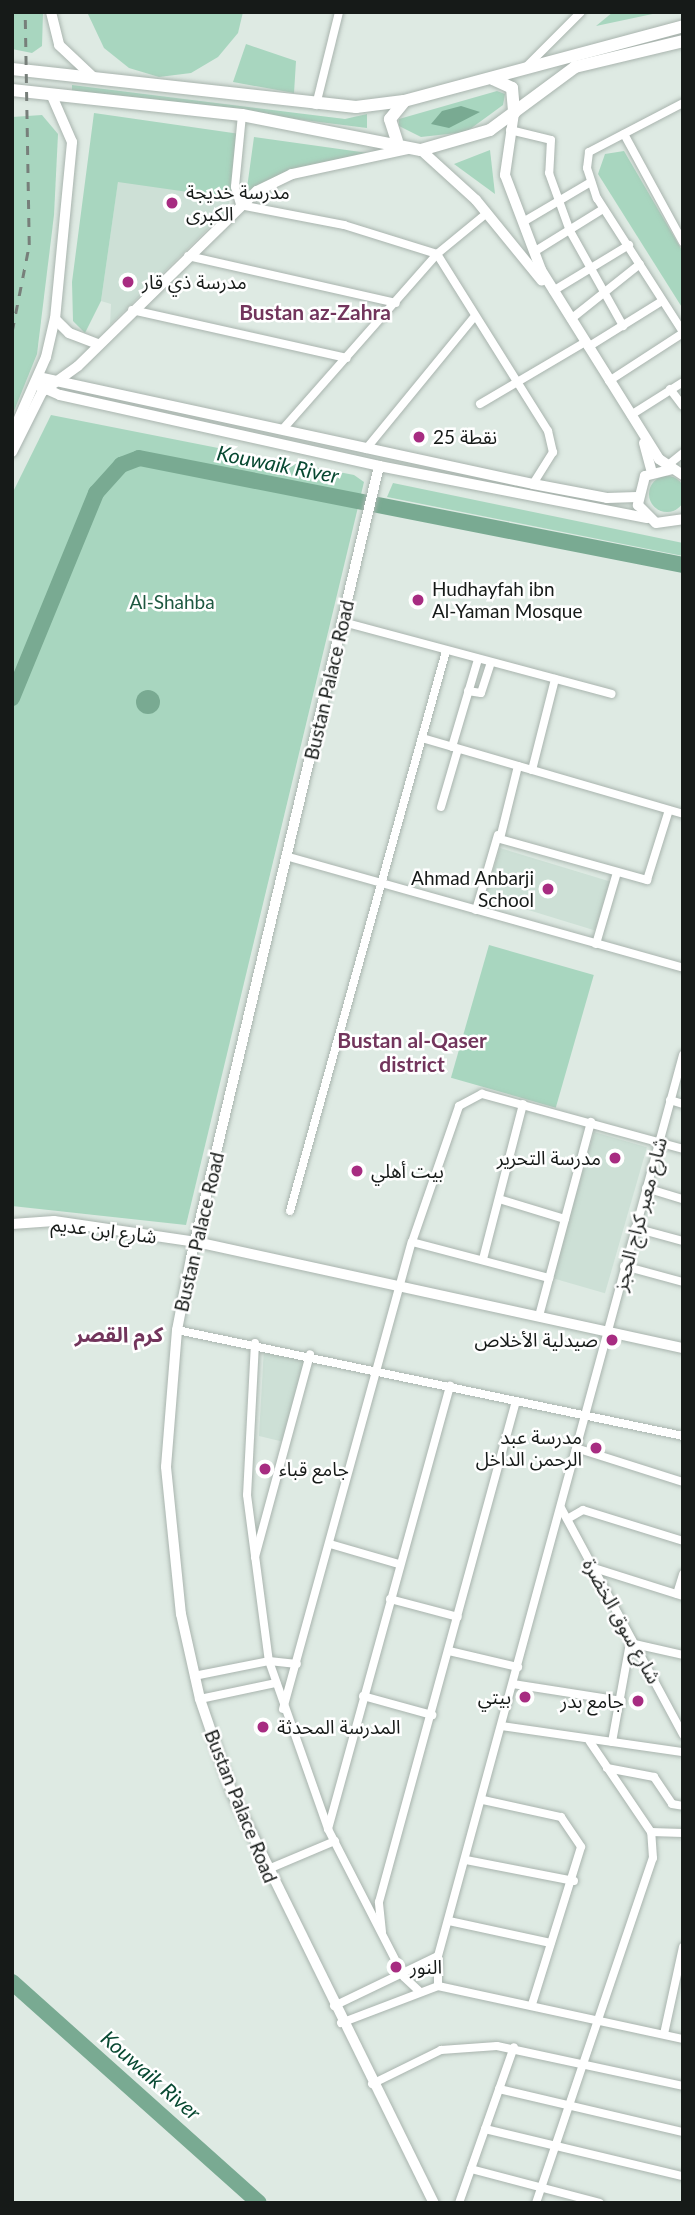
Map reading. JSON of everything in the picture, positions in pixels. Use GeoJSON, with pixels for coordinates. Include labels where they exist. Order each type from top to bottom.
{"type":"FeatureCollection","features":[{"type":"Feature","properties":{"kind":"main road"},"geometry":{"type":"LineString","coordinates":[[51,12],[68,59],[112,84]]}},
{"type":"Feature","properties":{"kind":"main road"},"geometry":{"type":"LineString","coordinates":[[12,69],[112,84],[316,105],[404,101],[683,26]]}},
{"type":"Feature","properties":{"kind":"main road"},"geometry":{"type":"LineString","coordinates":[[61,380],[78,366],[185,255],[240,205],[292,174],[477,136],[514,113],[575,67],[683,41]]}},
{"type":"Feature","properties":{"kind":"main road"},"geometry":{"type":"LineString","coordinates":[[492,79],[512,88],[514,113],[505,176],[523,222],[553,290],[646,447],[652,471],[637,496]]}},
{"type":"Feature","properties":{"kind":"main road"},"geometry":{"type":"LineString","coordinates":[[12,90],[242,115],[397,141],[418,149],[487,213],[540,278],[631,415],[675,470]]}},
{"type":"Feature","properties":{"kind":"main road"},"geometry":{"type":"LineString","coordinates":[[12,452],[39,384],[55,319],[72,142],[64,111],[51,94]]}},
{"type":"Feature","properties":{"kind":"main road"},"geometry":{"type":"LineString","coordinates":[[397,141],[390,119],[404,101]]}},
{"type":"Feature","properties":{"kind":"main road"},"geometry":{"type":"LineString","coordinates":[[55,319],[69,334],[98,344]]}},
{"type":"Feature","properties":{"kind":"main road"},"geometry":{"type":"LineString","coordinates":[[78,366],[82,387]]}},
{"type":"Feature","properties":{"kind":"main road"},"geometry":{"type":"LineString","coordinates":[[39,384],[61,380],[82,387],[533,484],[607,498],[637,496]]}},
{"type":"Feature","properties":{"kind":"main road"},"geometry":{"type":"LineString","coordinates":[[12,434],[39,384]]}},
{"type":"Feature","properties":{"kind":"main road"},"geometry":{"type":"LineString","coordinates":[[39,384],[379,466],[683,527]]}},
{"type":"Feature","properties":{"kind":"main road","name":"Bustan Palace Road"},"geometry":{"type":"LineString","coordinates":[[379,466],[177,1330],[167,1504],[200,1699],[266,1870],[434,2203]]}},
{"type":"Feature","properties":{"kind":"main road"},"geometry":{"type":"LineString","coordinates":[[652,471],[675,470]]}},
{"type":"Feature","properties":{"kind":"main road"},"geometry":{"type":"LineString","coordinates":[[637,496],[647,518]]}},
{"type":"Feature","properties":{"kind":"main road"},"geometry":{"type":"LineString","coordinates":[[670,524],[683,519]]}},
{"type":"Feature","properties":{"kind":"main road","name":"شارع ابن عديم"},"geometry":{"type":"LineString","coordinates":[[12,1224],[54,1221],[196,1242]]}},
{"type":"Feature","properties":{"kind":"street"},"geometry":{"type":"LineString","coordinates":[[316,105],[339,12]]}},
{"type":"Feature","properties":{"kind":"street"},"geometry":{"type":"LineString","coordinates":[[525,68],[543,44],[581,12]]}},
{"type":"Feature","properties":{"kind":"street"},"geometry":{"type":"LineString","coordinates":[[609,382],[683,333],[629,244],[603,208],[590,182],[589,152],[683,103]]}},
{"type":"Feature","properties":{"kind":"street"},"geometry":{"type":"LineString","coordinates":[[242,115],[235,187],[240,205],[344,225],[437,254],[474,317],[548,431],[553,452],[533,484]]}},
{"type":"Feature","properties":{"kind":"street"},"geometry":{"type":"LineString","coordinates":[[510,130],[551,140],[550,173],[563,200],[570,231],[609,294],[623,326]]}},
{"type":"Feature","properties":{"kind":"street"},"geometry":{"type":"LineString","coordinates":[[624,134],[683,242]]}},
{"type":"Feature","properties":{"kind":"street"},"geometry":{"type":"LineString","coordinates":[[523,222],[590,182]]}},
{"type":"Feature","properties":{"kind":"street"},"geometry":{"type":"LineString","coordinates":[[537,250],[603,208]]}},
{"type":"Feature","properties":{"kind":"street"},"geometry":{"type":"LineString","coordinates":[[282,430],[437,254],[487,213]]}},
{"type":"Feature","properties":{"kind":"street"},"geometry":{"type":"LineString","coordinates":[[553,290],[629,244]]}},
{"type":"Feature","properties":{"kind":"street"},"geometry":{"type":"LineString","coordinates":[[185,255],[396,303]]}},
{"type":"Feature","properties":{"kind":"street"},"geometry":{"type":"LineString","coordinates":[[571,319],[609,294],[640,264]]}},
{"type":"Feature","properties":{"kind":"street"},"geometry":{"type":"LineString","coordinates":[[480,404],[623,326],[663,301]]}},
{"type":"Feature","properties":{"kind":"street"},"geometry":{"type":"LineString","coordinates":[[130,310],[346,358]]}},
{"type":"Feature","properties":{"kind":"street"},"geometry":{"type":"LineString","coordinates":[[366,449],[474,317]]}},
{"type":"Feature","properties":{"kind":"street"},"geometry":{"type":"LineString","coordinates":[[631,415],[683,382]]}},
{"type":"Feature","properties":{"kind":"street"},"geometry":{"type":"LineString","coordinates":[[670,390],[683,406]]}},
{"type":"Feature","properties":{"kind":"street"},"geometry":{"type":"LineString","coordinates":[[675,470],[683,453]]}},
{"type":"Feature","properties":{"kind":"street"},"geometry":{"type":"LineString","coordinates":[[343,622],[611,694]]}},
{"type":"Feature","properties":{"kind":"street"},"geometry":{"type":"LineString","coordinates":[[290,1212],[446,651]]}},
{"type":"Feature","properties":{"kind":"street"},"geometry":{"type":"LineString","coordinates":[[441,807],[478,659]]}},
{"type":"Feature","properties":{"kind":"street"},"geometry":{"type":"LineString","coordinates":[[468,691],[481,693],[491,663]]}},
{"type":"Feature","properties":{"kind":"street"},"geometry":{"type":"LineString","coordinates":[[532,770],[555,679]]}},
{"type":"Feature","properties":{"kind":"street"},"geometry":{"type":"LineString","coordinates":[[422,738],[683,814]]}},
{"type":"Feature","properties":{"kind":"street"},"geometry":{"type":"LineString","coordinates":[[476,911],[518,766]]}},
{"type":"Feature","properties":{"kind":"street"},"geometry":{"type":"LineString","coordinates":[[498,835],[617,872],[650,879],[669,810]]}},
{"type":"Feature","properties":{"kind":"street"},"geometry":{"type":"LineString","coordinates":[[289,857],[683,968]]}},
{"type":"Feature","properties":{"kind":"street"},"geometry":{"type":"LineString","coordinates":[[596,944],[617,872]]}},
{"type":"Feature","properties":{"kind":"street","name":"شارع معبر كراج الحجز"},"geometry":{"type":"LineString","coordinates":[[438,1986],[438,1956],[579,1449],[624,1266],[682,1062]]}},
{"type":"Feature","properties":{"kind":"street"},"geometry":{"type":"LineString","coordinates":[[283,1709],[382,1370],[412,1242],[459,1106],[482,1094],[683,1149]]}},
{"type":"Feature","properties":{"kind":"street"},"geometry":{"type":"LineString","coordinates":[[670,1100],[683,1104]]}},
{"type":"Feature","properties":{"kind":"street"},"geometry":{"type":"LineString","coordinates":[[483,1259],[523,1104]]}},
{"type":"Feature","properties":{"kind":"street"},"geometry":{"type":"LineString","coordinates":[[539,1316],[591,1122]]}},
{"type":"Feature","properties":{"kind":"street"},"geometry":{"type":"LineString","coordinates":[[646,1188],[683,1199]]}},
{"type":"Feature","properties":{"kind":"street"},"geometry":{"type":"LineString","coordinates":[[499,1199],[565,1219]]}},
{"type":"Feature","properties":{"kind":"street"},"geometry":{"type":"LineString","coordinates":[[635,1228],[683,1241]]}},
{"type":"Feature","properties":{"kind":"street"},"geometry":{"type":"LineString","coordinates":[[196,1242],[683,1348]]}},
{"type":"Feature","properties":{"kind":"street"},"geometry":{"type":"LineString","coordinates":[[412,1242],[549,1278]]}},
{"type":"Feature","properties":{"kind":"street"},"geometry":{"type":"LineString","coordinates":[[624,1266],[683,1282]]}},
{"type":"Feature","properties":{"kind":"street"},"geometry":{"type":"LineString","coordinates":[[177,1330],[310,1354],[683,1436]]}},
{"type":"Feature","properties":{"kind":"street"},"geometry":{"type":"LineString","coordinates":[[255,1343],[247,1495],[253,1563],[269,1661],[283,1709],[328,1829],[404,1977],[420,1992]]}},
{"type":"Feature","properties":{"kind":"street"},"geometry":{"type":"LineString","coordinates":[[253,1563],[310,1354]]}},
{"type":"Feature","properties":{"kind":"street"},"geometry":{"type":"LineString","coordinates":[[328,1829],[450,1385]]}},
{"type":"Feature","properties":{"kind":"street"},"geometry":{"type":"LineString","coordinates":[[383,1937],[379,1902],[516,1401]]}},
{"type":"Feature","properties":{"kind":"street"},"geometry":{"type":"LineString","coordinates":[[579,1449],[683,1482]]}},
{"type":"Feature","properties":{"kind":"street","name":"شارع سوق الخضرة"},"geometry":{"type":"LineString","coordinates":[[561,1508],[569,1518],[630,1643],[683,1735]]}},
{"type":"Feature","properties":{"kind":"street"},"geometry":{"type":"LineString","coordinates":[[569,1518],[583,1510],[683,1541]]}},
{"type":"Feature","properties":{"kind":"street"},"geometry":{"type":"LineString","coordinates":[[330,1544],[399,1564]]}},
{"type":"Feature","properties":{"kind":"street"},"geometry":{"type":"LineString","coordinates":[[594,1568],[680,1595],[683,1574]]}},
{"type":"Feature","properties":{"kind":"street"},"geometry":{"type":"LineString","coordinates":[[390,1599],[458,1617]]}},
{"type":"Feature","properties":{"kind":"street"},"geometry":{"type":"LineString","coordinates":[[612,1742],[622,1702],[630,1643],[683,1655]]}},
{"type":"Feature","properties":{"kind":"street"},"geometry":{"type":"LineString","coordinates":[[449,1651],[518,1667]]}},
{"type":"Feature","properties":{"kind":"street"},"geometry":{"type":"LineString","coordinates":[[194,1676],[269,1661],[297,1664]]}},
{"type":"Feature","properties":{"kind":"street"},"geometry":{"type":"LineString","coordinates":[[200,1699],[276,1683]]}},
{"type":"Feature","properties":{"kind":"street"},"geometry":{"type":"LineString","coordinates":[[513,1684],[622,1702]]}},
{"type":"Feature","properties":{"kind":"street"},"geometry":{"type":"LineString","coordinates":[[363,1696],[432,1715]]}},
{"type":"Feature","properties":{"kind":"street"},"geometry":{"type":"LineString","coordinates":[[502,1726],[590,1742],[612,1742],[683,1752]]}},
{"type":"Feature","properties":{"kind":"street"},"geometry":{"type":"LineString","coordinates":[[536,2203],[647,1882],[651,1832],[590,1742]]}},
{"type":"Feature","properties":{"kind":"street"},"geometry":{"type":"LineString","coordinates":[[607,1768],[654,1777],[672,1804],[683,1806]]}},
{"type":"Feature","properties":{"kind":"street"},"geometry":{"type":"LineString","coordinates":[[483,1800],[561,1817],[581,1847],[574,1881],[532,2004]]}},
{"type":"Feature","properties":{"kind":"street"},"geometry":{"type":"LineString","coordinates":[[651,1832],[683,1833]]}},
{"type":"Feature","properties":{"kind":"street"},"geometry":{"type":"LineString","coordinates":[[266,1870],[335,1841]]}},
{"type":"Feature","properties":{"kind":"street"},"geometry":{"type":"LineString","coordinates":[[466,1860],[574,1881]]}},
{"type":"Feature","properties":{"kind":"street"},"geometry":{"type":"LineString","coordinates":[[449,1921],[551,1943]]}},
{"type":"Feature","properties":{"kind":"street"},"geometry":{"type":"LineString","coordinates":[[664,2034],[682,1949]]}},
{"type":"Feature","properties":{"kind":"street"},"geometry":{"type":"LineString","coordinates":[[333,2007],[404,1977],[438,1956]]}},
{"type":"Feature","properties":{"kind":"street"},"geometry":{"type":"LineString","coordinates":[[341,2023],[438,1986],[532,2004],[683,2039]]}},
{"type":"Feature","properties":{"kind":"street"},"geometry":{"type":"LineString","coordinates":[[673,1992],[683,1995]]}},
{"type":"Feature","properties":{"kind":"street"},"geometry":{"type":"LineString","coordinates":[[459,2203],[514,2047]]}},
{"type":"Feature","properties":{"kind":"street"},"geometry":{"type":"LineString","coordinates":[[372,2084],[440,2050],[514,2047],[683,2086]]}},
{"type":"Feature","properties":{"kind":"street"},"geometry":{"type":"LineString","coordinates":[[499,2090],[683,2132]]}},
{"type":"Feature","properties":{"kind":"street"},"geometry":{"type":"LineString","coordinates":[[485,2129],[683,2176]]}},
{"type":"Feature","properties":{"kind":"street"},"geometry":{"type":"LineString","coordinates":[[471,2169],[600,2203]]}},
{"type":"Feature","properties":{"kind":"shaded area"},"geometry":{"type":"Polygon","coordinates":[[[461,106],[480,112],[449,128],[431,124],[442,111],[461,106]]]}},
{"type":"Feature","properties":{"kind":"shaded area"},"geometry":{"type":"Polygon","coordinates":[[[118,181],[230,198],[228,209],[110,325],[111,304],[101,301],[118,181]]]}},
{"type":"Feature","properties":{"kind":"shaded area"},"geometry":{"type":"Polygon","coordinates":[[[148,690],[157,693],[160,702],[157,711],[148,714],[139,711],[136,702],[139,693],[148,690]]]}},
{"type":"Feature","properties":{"kind":"shaded area","name":"Ahmad Anbarji School"},"geometry":{"type":"Polygon","coordinates":[[[500,848],[610,882],[595,930],[485,897],[500,848]]]}},
{"type":"Feature","properties":{"kind":"shaded area"},"geometry":{"type":"Polygon","coordinates":[[[594,1132],[647,1147],[605,1293],[552,1278],[594,1132]]]}},
{"type":"Feature","properties":{"kind":"shaded area"},"geometry":{"type":"Polygon","coordinates":[[[264,1348],[307,1357],[284,1442],[259,1436],[264,1348]]]}},
{"type":"Feature","properties":{"kind":"green space"},"geometry":{"type":"Polygon","coordinates":[[[12,12],[43,12],[42,46],[32,53],[12,49],[12,12]]]}},
{"type":"Feature","properties":{"kind":"green space"},"geometry":{"type":"Polygon","coordinates":[[[87,12],[243,12],[238,33],[218,57],[191,73],[159,77],[129,68],[104,48],[87,12]]]}},
{"type":"Feature","properties":{"kind":"green space"},"geometry":{"type":"Polygon","coordinates":[[[613,12],[662,12],[596,26],[613,12]]]}},
{"type":"Feature","properties":{"kind":"green space"},"geometry":{"type":"Polygon","coordinates":[[[246,44],[296,61],[294,93],[233,82],[246,44]]]}},
{"type":"Feature","properties":{"kind":"green space"},"geometry":{"type":"Polygon","coordinates":[[[72,85],[345,119],[367,114],[367,128],[72,91],[72,85]]]}},
{"type":"Feature","properties":{"kind":"green space"},"geometry":{"type":"Polygon","coordinates":[[[497,91],[505,94],[503,105],[466,132],[421,137],[399,126],[399,119],[497,91]]]}},
{"type":"Feature","properties":{"kind":"green space"},"geometry":{"type":"Polygon","coordinates":[[[94,113],[240,134],[230,198],[118,182],[101,301],[85,333],[73,321],[72,282],[94,113]]]}},
{"type":"Feature","properties":{"kind":"green space"},"geometry":{"type":"Polygon","coordinates":[[[42,115],[58,134],[54,215],[37,354],[12,416],[12,117],[42,115]]]}},
{"type":"Feature","properties":{"kind":"green space"},"geometry":{"type":"Polygon","coordinates":[[[254,137],[368,153],[317,164],[252,196],[247,188],[254,137]]]}},
{"type":"Feature","properties":{"kind":"green space"},"geometry":{"type":"Polygon","coordinates":[[[490,150],[495,194],[454,164],[490,150]]]}},
{"type":"Feature","properties":{"kind":"green space"},"geometry":{"type":"Polygon","coordinates":[[[624,151],[683,252],[683,309],[598,174],[605,154],[624,151]]]}},
{"type":"Feature","properties":{"kind":"green space","name":"Al-Shahba"},"geometry":{"type":"Polygon","coordinates":[[[51,415],[354,475],[364,482],[186,1225],[12,1206],[12,494],[51,415]]]}},
{"type":"Feature","properties":{"kind":"green space"},"geometry":{"type":"Polygon","coordinates":[[[667,476],[680,481],[685,494],[680,507],[667,512],[654,507],[649,494],[654,481],[667,476]]]}},
{"type":"Feature","properties":{"kind":"green space"},"geometry":{"type":"Polygon","coordinates":[[[393,483],[683,543],[683,556],[387,497],[393,483]]]}},
{"type":"Feature","properties":{"kind":"green space"},"geometry":{"type":"Polygon","coordinates":[[[489,945],[594,975],[556,1108],[451,1078],[489,945]]]}},
{"type":"Feature","properties":{"kind":"waterway","name":"Kouwaik River"},"geometry":{"type":"LineString","coordinates":[[12,698],[96,493],[121,465],[139,458],[683,565]]}},
{"type":"Feature","properties":{"kind":"waterway","name":"Kouwaik River"},"geometry":{"type":"LineString","coordinates":[[12,1982],[259,2203]]}},
{"type":"Feature","properties":{"kind":"railway"},"geometry":{"type":"LineString","coordinates":[[12,331],[29,245],[25,12]]}},
{"type":"Feature","properties":{"kind":"place","name":"مدرسة خديجة الكبرى"},"geometry":{"type":"Point","coordinates":[172,203]}},
{"type":"Feature","properties":{"kind":"place","name":"مدرسة ذي قار"},"geometry":{"type":"Point","coordinates":[128,282]}},
{"type":"Feature","properties":{"kind":"place","name":"نقطة 25"},"geometry":{"type":"Point","coordinates":[419,437]}},
{"type":"Feature","properties":{"kind":"place","name":"Hudhayfah ibn Al-Yaman Mosque"},"geometry":{"type":"Point","coordinates":[418,600]}},
{"type":"Feature","properties":{"kind":"place","name":"Ahmad Anbarji School"},"geometry":{"type":"Point","coordinates":[548,889]}},
{"type":"Feature","properties":{"kind":"place","name":"مدرسة التحرير"},"geometry":{"type":"Point","coordinates":[615,1158]}},
{"type":"Feature","properties":{"kind":"place","name":"بيت أهلي"},"geometry":{"type":"Point","coordinates":[357,1171]}},
{"type":"Feature","properties":{"kind":"place","name":"صيدلية اﻷخلاص"},"geometry":{"type":"Point","coordinates":[612,1340]}},
{"type":"Feature","properties":{"kind":"place","name":"مدرسة عبد الرحمن الداخل"},"geometry":{"type":"Point","coordinates":[596,1448]}},
{"type":"Feature","properties":{"kind":"place","name":"جامع قباء"},"geometry":{"type":"Point","coordinates":[265,1469]}},
{"type":"Feature","properties":{"kind":"place","name":"بيتي"},"geometry":{"type":"Point","coordinates":[525,1697]}},
{"type":"Feature","properties":{"kind":"place","name":"جامع بدر"},"geometry":{"type":"Point","coordinates":[638,1701]}},
{"type":"Feature","properties":{"kind":"place","name":"المدرسة المحدثة"},"geometry":{"type":"Point","coordinates":[263,1727]}},
{"type":"Feature","properties":{"kind":"place","name":"النور"},"geometry":{"type":"Point","coordinates":[396,1967]}},
{"type":"Feature","properties":{"kind":"district","name":"Bustan az-Zahra"},"geometry":{"type":"Point","coordinates":[315,312]}},
{"type":"Feature","properties":{"kind":"district","name":"Bustan al-Qaser district"},"geometry":{"type":"Point","coordinates":[412,1052]}},
{"type":"Feature","properties":{"kind":"district","name":"كرم القصر"},"geometry":{"type":"Point","coordinates":[119,1334]}}]}
